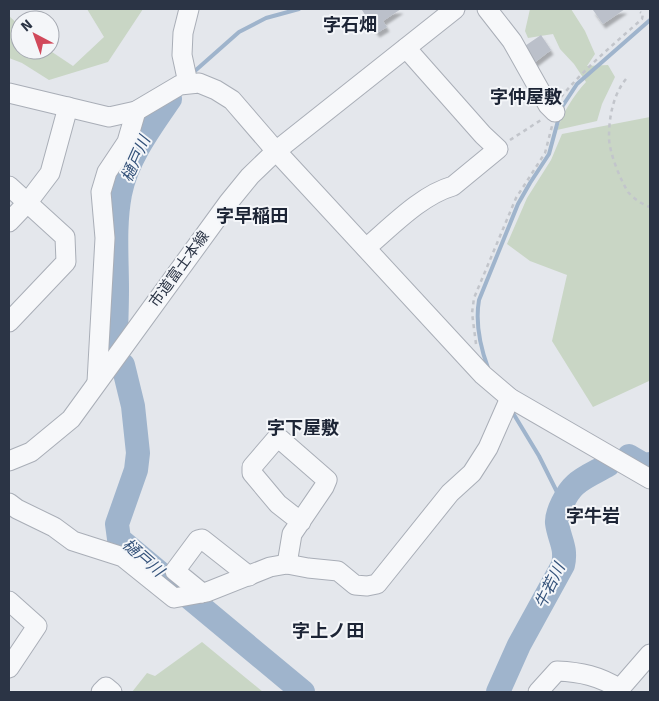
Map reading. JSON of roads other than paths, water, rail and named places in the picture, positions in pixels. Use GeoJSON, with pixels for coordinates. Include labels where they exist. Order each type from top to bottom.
{"type":"FeatureCollection","features":[{"type":"Feature","properties":{"kind":"street"},"geometry":{"type":"LineString","coordinates":[[188,84],[182,55],[183,33],[189,9]]}},
{"type":"Feature","properties":{"kind":"street","name":"市道富士本線"},"geometry":{"type":"LineString","coordinates":[[9,461],[31,452],[65,425],[228,203],[250,176],[276,151],[455,9]]}},
{"type":"Feature","properties":{"kind":"street"},"geometry":{"type":"LineString","coordinates":[[487,9],[512,41],[548,105],[555,112]]}},
{"type":"Feature","properties":{"kind":"street"},"geometry":{"type":"LineString","coordinates":[[366,248],[414,207],[452,186],[498,150],[406,48]]}},
{"type":"Feature","properties":{"kind":"street"},"geometry":{"type":"LineString","coordinates":[[9,93],[108,116],[136,111],[180,85],[199,83],[216,90],[232,100],[276,151],[483,375],[510,398],[650,479]]}},
{"type":"Feature","properties":{"kind":"street"},"geometry":{"type":"LineString","coordinates":[[9,222],[28,202],[50,173],[68,107]]}},
{"type":"Feature","properties":{"kind":"street"},"geometry":{"type":"LineString","coordinates":[[97,382],[105,238],[102,192],[107,172],[128,142],[136,111]]}},
{"type":"Feature","properties":{"kind":"street"},"geometry":{"type":"LineString","coordinates":[[9,186],[65,237],[66,262],[9,322]]}},
{"type":"Feature","properties":{"kind":"street"},"geometry":{"type":"LineString","coordinates":[[9,503],[17,509],[54,527],[73,541],[123,557],[174,598],[199,594],[270,567],[288,564],[338,571],[355,585],[367,586],[377,584],[438,508],[472,473],[488,448],[510,398]]}},
{"type":"Feature","properties":{"kind":"street"},"geometry":{"type":"LineString","coordinates":[[288,564],[292,534],[301,522]]}},
{"type":"Feature","properties":{"kind":"street"},"geometry":{"type":"LineString","coordinates":[[199,594],[175,571],[198,540],[202,539],[249,576]]}},
{"type":"Feature","properties":{"kind":"street"},"geometry":{"type":"LineString","coordinates":[[9,601],[37,626],[9,668]]}},
{"type":"Feature","properties":{"kind":"street"},"geometry":{"type":"LineString","coordinates":[[538,692],[557,670],[581,672],[612,684],[619,691],[650,654]]}},
{"type":"Feature","properties":{"kind":"street"},"geometry":{"type":"LineString","coordinates":[[101,692],[106,687],[112,692]]}},
{"type":"Feature","properties":{"kind":"waterway","name":"樋戸川"},"geometry":{"type":"LineString","coordinates":[[196,70],[239,32],[266,18],[299,9]]}},
{"type":"Feature","properties":{"kind":"waterway"},"geometry":{"type":"LineString","coordinates":[[560,110],[577,84],[650,20]]}},
{"type":"Feature","properties":{"kind":"waterway","name":"樋戸川"},"geometry":{"type":"LineString","coordinates":[[116,344],[116,230],[120,194],[123,181],[134,156],[170,99]]}},
{"type":"Feature","properties":{"kind":"waterway"},"geometry":{"type":"LineString","coordinates":[[488,368],[479,334],[479,300],[518,204],[549,154],[559,117]]}},
{"type":"Feature","properties":{"kind":"waterway","name":"樋戸川"},"geometry":{"type":"LineString","coordinates":[[123,365],[133,406],[138,453],[136,470],[117,524],[119,539],[303,692]]}},
{"type":"Feature","properties":{"kind":"waterway"},"geometry":{"type":"LineString","coordinates":[[513,413],[539,456],[563,504]]}},
{"type":"Feature","properties":{"kind":"waterway","name":"牛若川"},"geometry":{"type":"LineString","coordinates":[[629,456],[646,466],[650,464]]}},
{"type":"Feature","properties":{"kind":"waterway","name":"牛若川"},"geometry":{"type":"LineString","coordinates":[[498,692],[519,645],[563,565],[563,548],[557,523],[558,514],[563,503],[569,492],[578,482],[608,465]]}},
{"type":"Feature","properties":{"kind":"district","name":"字石畑"},"geometry":{"type":"Point","coordinates":[350,25]}},
{"type":"Feature","properties":{"kind":"district","name":"字仲屋敷"},"geometry":{"type":"Point","coordinates":[526,97]}},
{"type":"Feature","properties":{"kind":"district","name":"字早稲田"},"geometry":{"type":"Point","coordinates":[252,216]}},
{"type":"Feature","properties":{"kind":"district","name":"字下屋敷"},"geometry":{"type":"Point","coordinates":[303,428]}},
{"type":"Feature","properties":{"kind":"district","name":"字牛岩"},"geometry":{"type":"Point","coordinates":[593,516]}},
{"type":"Feature","properties":{"kind":"district","name":"字上ノ田"},"geometry":{"type":"Point","coordinates":[328,631]}}]}
